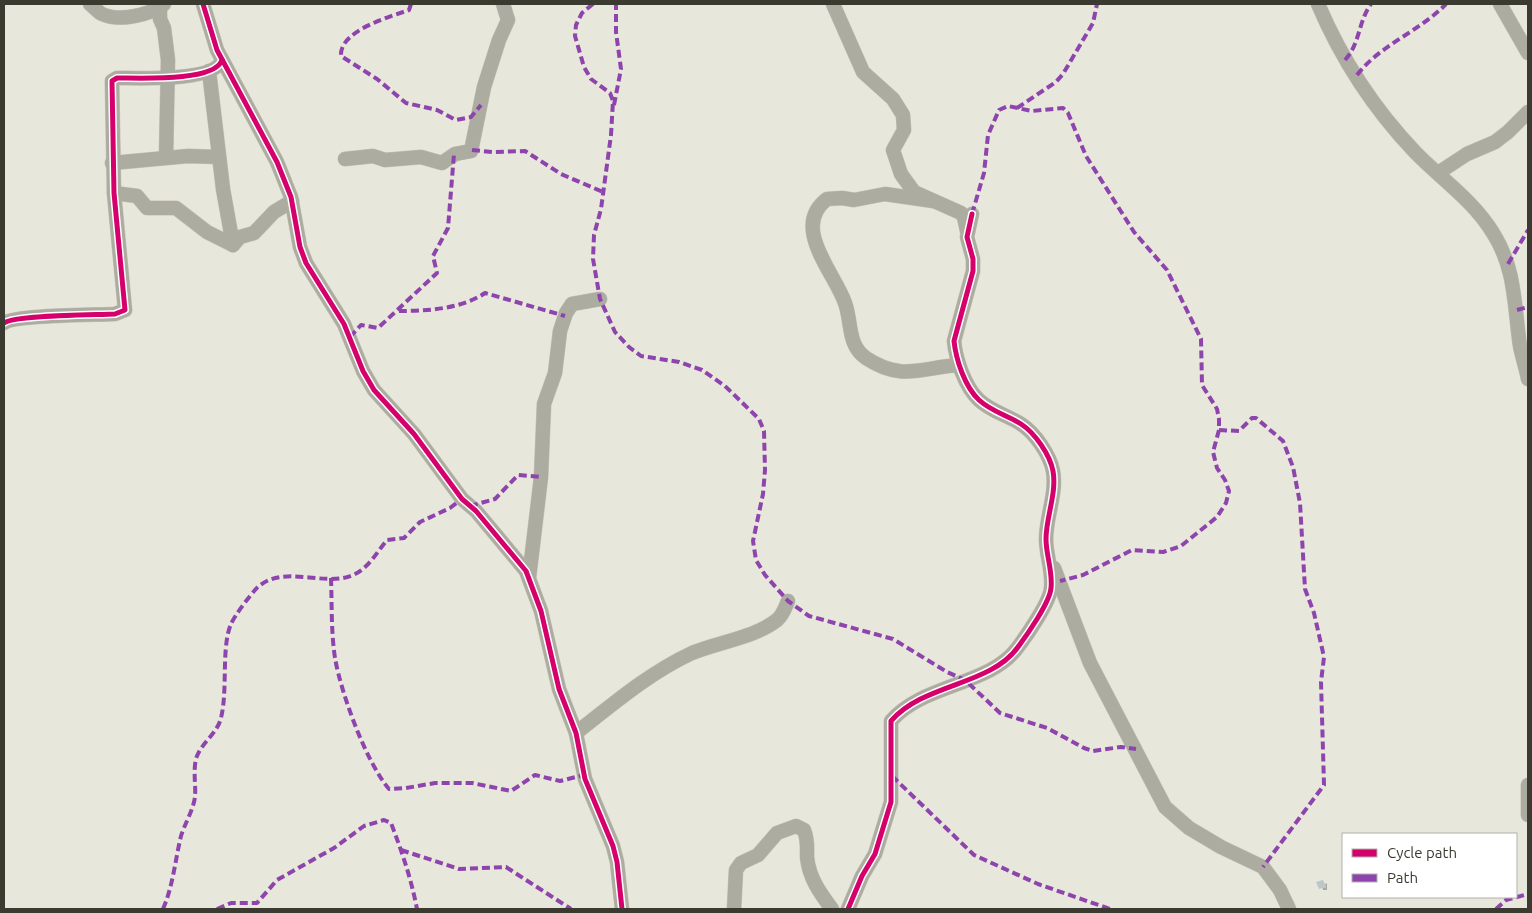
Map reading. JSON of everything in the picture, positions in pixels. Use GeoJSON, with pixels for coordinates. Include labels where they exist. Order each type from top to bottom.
{"type":"FeatureCollection","features":[{"type":"Feature","properties":{"kind":"street"},"geometry":{"type":"LineString","coordinates":[[90,4],[101,14],[114,17],[136,15],[162,5],[160,19],[166,43],[168,78],[166,157]]}},
{"type":"Feature","properties":{"kind":"street"},"geometry":{"type":"LineString","coordinates":[[203,4],[211,34],[222,60],[277,162],[292,202],[300,247],[306,263],[344,324],[363,371],[374,390],[424,446],[462,499],[476,510],[526,571],[541,611],[559,689],[576,733],[585,779],[614,846],[622,909]]}},
{"type":"Feature","properties":{"kind":"street"},"geometry":{"type":"LineString","coordinates":[[345,159],[373,156],[385,160],[421,157],[442,163],[455,154],[471,151],[484,87],[499,40],[508,20],[504,4]]}},
{"type":"Feature","properties":{"kind":"street"},"geometry":{"type":"LineString","coordinates":[[833,4],[863,72],[894,99],[903,115],[904,130],[893,150],[901,174],[914,192],[964,216],[974,266],[954,341],[959,364],[978,399],[996,413],[1027,428],[1049,459],[1053,479],[1047,522],[1046,549],[1051,582],[1050,593],[1017,649],[997,666],[933,692],[897,714],[891,720],[891,802],[875,854],[862,876],[848,909]]}},
{"type":"Feature","properties":{"kind":"street"},"geometry":{"type":"LineString","coordinates":[[1318,4],[1342,56],[1376,105],[1414,151],[1458,190],[1493,232],[1502,250],[1514,285],[1520,346],[1528,379]]}},
{"type":"Feature","properties":{"kind":"street"},"geometry":{"type":"LineString","coordinates":[[1500,4],[1528,53]]}},
{"type":"Feature","properties":{"kind":"street"},"geometry":{"type":"LineString","coordinates":[[4,322],[29,317],[115,314],[124,310],[112,163],[112,81],[117,78],[168,78],[210,71],[218,69],[222,60]]}},
{"type":"Feature","properties":{"kind":"street"},"geometry":{"type":"LineString","coordinates":[[210,71],[219,157],[233,245]]}},
{"type":"Feature","properties":{"kind":"street"},"geometry":{"type":"LineString","coordinates":[[1438,174],[1467,154],[1495,142],[1528,112]]}},
{"type":"Feature","properties":{"kind":"street"},"geometry":{"type":"LineString","coordinates":[[112,163],[166,157],[219,157]]}},
{"type":"Feature","properties":{"kind":"street"},"geometry":{"type":"LineString","coordinates":[[114,193],[137,196],[147,208],[176,208],[207,232],[233,245]]}},
{"type":"Feature","properties":{"kind":"street"},"geometry":{"type":"LineString","coordinates":[[933,201],[885,194],[852,200],[842,198],[826,199],[816,211],[812,228],[819,251],[845,302],[855,348],[866,358],[899,372],[911,373],[959,364]]}},
{"type":"Feature","properties":{"kind":"street"},"geometry":{"type":"LineString","coordinates":[[233,245],[240,237],[254,233],[274,212],[292,202]]}},
{"type":"Feature","properties":{"kind":"street"},"geometry":{"type":"LineString","coordinates":[[968,232],[972,214]]}},
{"type":"Feature","properties":{"kind":"street"},"geometry":{"type":"LineString","coordinates":[[528,578],[541,477],[544,404],[555,373],[560,331],[566,313],[572,304],[600,299]]}},
{"type":"Feature","properties":{"kind":"street"},"geometry":{"type":"LineString","coordinates":[[1046,549],[1090,663],[1166,807],[1189,828],[1263,867],[1280,890],[1289,909]]}},
{"type":"Feature","properties":{"kind":"street"},"geometry":{"type":"LineString","coordinates":[[576,733],[650,676],[692,653],[758,630],[777,620],[784,613],[788,600]]}},
{"type":"Feature","properties":{"kind":"street"},"geometry":{"type":"LineString","coordinates":[[1528,785],[1528,815]]}},
{"type":"Feature","properties":{"kind":"street"},"geometry":{"type":"LineString","coordinates":[[734,909],[734,877],[741,863],[758,855],[777,833],[796,826],[804,830],[808,839],[810,873],[818,890],[832,909]]}},
{"type":"Feature","properties":{"kind":"building"},"geometry":{"type":"Polygon","coordinates":[[[1323,880],[1326,887],[1319,889],[1316,882],[1323,880]]]}},
{"type":"Feature","properties":{"kind":"marked path"},"geometry":{"type":"LineString","coordinates":[[411,4],[409,10],[378,21],[356,32],[348,39],[343,47],[341,56],[377,79],[406,103],[437,110],[456,120],[471,117],[481,105]]}},
{"type":"Feature","properties":{"kind":"marked path"},"geometry":{"type":"LineString","coordinates":[[593,4],[582,13],[576,25],[575,36],[584,67],[591,79],[610,93],[613,101],[611,135],[601,209],[594,235],[593,259],[600,299],[615,332],[629,347],[641,356],[679,362],[702,370],[725,386],[759,419],[764,431],[765,470],[763,494],[753,541],[756,560],[765,575],[788,601],[809,616],[893,639],[947,672],[965,680],[1000,713],[1047,728],[1093,751],[1121,747],[1136,749]]}},
{"type":"Feature","properties":{"kind":"marked path"},"geometry":{"type":"LineString","coordinates":[[614,105],[621,69],[616,32],[616,4]]}},
{"type":"Feature","properties":{"kind":"marked path"},"geometry":{"type":"LineString","coordinates":[[1017,108],[1056,82],[1063,74],[1093,23],[1097,4]]}},
{"type":"Feature","properties":{"kind":"marked path"},"geometry":{"type":"LineString","coordinates":[[1345,60],[1354,47],[1371,4]]}},
{"type":"Feature","properties":{"kind":"marked path"},"geometry":{"type":"LineString","coordinates":[[1357,75],[1377,55],[1424,23],[1446,4]]}},
{"type":"Feature","properties":{"kind":"marked path"},"geometry":{"type":"LineString","coordinates":[[972,214],[984,173],[988,135],[999,110],[1008,106],[1032,111],[1063,108],[1068,113],[1086,156],[1134,232],[1167,270],[1201,339],[1202,385],[1217,409],[1219,430],[1213,452],[1217,468],[1225,480],[1229,491],[1226,503],[1217,517],[1181,546],[1163,552],[1132,550],[1083,575],[1060,581]]}},
{"type":"Feature","properties":{"kind":"marked path"},"geometry":{"type":"LineString","coordinates":[[472,150],[493,152],[525,151],[561,174],[603,192]]}},
{"type":"Feature","properties":{"kind":"marked path"},"geometry":{"type":"LineString","coordinates":[[350,337],[361,325],[378,328],[437,273],[433,256],[448,228],[454,154]]}},
{"type":"Feature","properties":{"kind":"marked path"},"geometry":{"type":"LineString","coordinates":[[1508,264],[1528,230]]}},
{"type":"Feature","properties":{"kind":"marked path"},"geometry":{"type":"LineString","coordinates":[[399,311],[432,310],[455,306],[485,293],[565,316]]}},
{"type":"Feature","properties":{"kind":"marked path"},"geometry":{"type":"LineString","coordinates":[[1517,310],[1528,307]]}},
{"type":"Feature","properties":{"kind":"marked path"},"geometry":{"type":"LineString","coordinates":[[1219,430],[1239,431],[1252,418],[1256,418],[1283,441],[1293,467],[1300,503],[1305,589],[1314,613],[1324,657],[1321,682],[1324,785],[1263,867]]}},
{"type":"Feature","properties":{"kind":"marked path"},"geometry":{"type":"LineString","coordinates":[[470,506],[495,499],[518,475],[541,477]]}},
{"type":"Feature","properties":{"kind":"marked path"},"geometry":{"type":"LineString","coordinates":[[163,909],[172,882],[181,836],[194,802],[196,759],[221,718],[228,633],[233,620],[242,607],[255,590],[265,582],[277,578],[289,576],[329,579],[353,575],[368,564],[387,540],[404,538],[420,522],[450,508],[462,499]]}},
{"type":"Feature","properties":{"kind":"marked path"},"geometry":{"type":"LineString","coordinates":[[331,578],[332,628],[338,673],[363,745],[380,777],[389,789],[435,783],[472,783],[511,791],[535,775],[560,781],[584,775]]}},
{"type":"Feature","properties":{"kind":"marked path"},"geometry":{"type":"LineString","coordinates":[[892,776],[974,855],[1038,884],[1110,909]]}},
{"type":"Feature","properties":{"kind":"marked path"},"geometry":{"type":"LineString","coordinates":[[217,909],[231,903],[257,903],[277,880],[334,848],[364,826],[384,820],[391,823],[409,876],[417,909]]}},
{"type":"Feature","properties":{"kind":"marked path"},"geometry":{"type":"LineString","coordinates":[[401,850],[459,869],[506,867],[571,909]]}},
{"type":"Feature","properties":{"kind":"marked path"},"geometry":{"type":"LineString","coordinates":[[1517,897],[1528,894]]}},
{"type":"Feature","properties":{"kind":"marked path"},"geometry":{"type":"LineString","coordinates":[[1496,909],[1506,900],[1513,898]]}},
{"type":"Feature","properties":{"kind":"cycle path"},"geometry":{"type":"LineString","coordinates":[[203,4],[217,50],[277,162],[291,197],[300,247],[306,263],[344,324],[363,371],[374,390],[414,434],[462,499],[476,511],[526,571],[541,611],[559,689],[576,733],[585,779],[613,846],[617,862],[622,909]]}},
{"type":"Feature","properties":{"kind":"cycle path"},"geometry":{"type":"LineString","coordinates":[[4,323],[23,318],[115,314],[125,310],[114,193],[112,81],[117,78],[158,78],[191,75],[206,72],[216,67],[222,60]]}},
{"type":"Feature","properties":{"kind":"cycle path"},"geometry":{"type":"LineString","coordinates":[[848,909],[862,876],[875,854],[891,802],[891,721],[921,699],[974,678],[1006,660],[1027,635],[1050,594],[1051,576],[1046,539],[1054,479],[1049,458],[1026,428],[989,408],[974,395],[962,373],[955,348],[954,341],[973,271],[973,259],[967,237],[972,214]]}}]}
